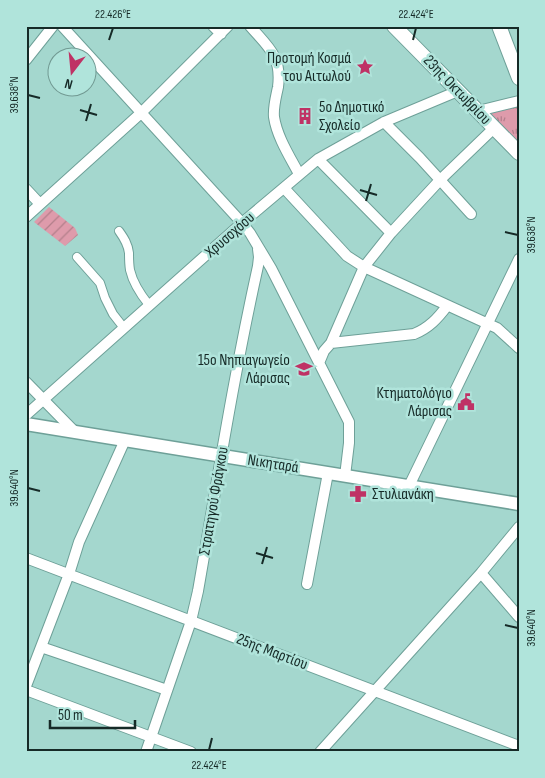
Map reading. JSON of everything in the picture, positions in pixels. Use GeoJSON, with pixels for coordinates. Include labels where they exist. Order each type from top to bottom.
{"type":"FeatureCollection","features":[{"type":"Feature","properties":{"kind":"main road","name":"23ης Οκτωβρίου"},"geometry":{"type":"LineString","coordinates":[[394,26],[519,154]]}},
{"type":"Feature","properties":{"kind":"main road"},"geometry":{"type":"LineString","coordinates":[[499,26],[519,78]]}},
{"type":"Feature","properties":{"kind":"street"},"geometry":{"type":"LineString","coordinates":[[26,60],[53,26]]}},
{"type":"Feature","properties":{"kind":"street"},"geometry":{"type":"LineString","coordinates":[[62,26],[242,223],[257,244],[349,422],[345,476]]}},
{"type":"Feature","properties":{"kind":"street"},"geometry":{"type":"LineString","coordinates":[[250,26],[273,53],[278,62],[279,77],[274,117],[281,139],[299,174]]}},
{"type":"Feature","properties":{"kind":"street"},"geometry":{"type":"LineString","coordinates":[[26,217],[141,113],[221,29]]}},
{"type":"Feature","properties":{"kind":"street","name":"Χρυσοχόου"},"geometry":{"type":"LineString","coordinates":[[26,415],[242,223],[318,159],[384,122],[458,91]]}},
{"type":"Feature","properties":{"kind":"street"},"geometry":{"type":"LineString","coordinates":[[478,111],[519,101]]}},
{"type":"Feature","properties":{"kind":"street"},"geometry":{"type":"LineString","coordinates":[[384,122],[471,214]]}},
{"type":"Feature","properties":{"kind":"street"},"geometry":{"type":"LineString","coordinates":[[320,363],[364,268],[391,233],[440,180],[494,128]]}},
{"type":"Feature","properties":{"kind":"street"},"geometry":{"type":"LineString","coordinates":[[318,159],[391,233]]}},
{"type":"Feature","properties":{"kind":"street"},"geometry":{"type":"LineString","coordinates":[[284,188],[347,256],[364,268],[488,323],[497,328],[519,348]]}},
{"type":"Feature","properties":{"kind":"street"},"geometry":{"type":"LineString","coordinates":[[26,189],[40,204]]}},
{"type":"Feature","properties":{"kind":"street"},"geometry":{"type":"LineString","coordinates":[[119,231],[126,242],[131,274],[149,306]]}},
{"type":"Feature","properties":{"kind":"street","name":"Στρατηγού Φράγκου"},"geometry":{"type":"LineString","coordinates":[[146,752],[191,621],[198,591],[221,456],[258,266],[257,244]]}},
{"type":"Feature","properties":{"kind":"street"},"geometry":{"type":"LineString","coordinates":[[77,257],[100,283],[113,314],[124,328]]}},
{"type":"Feature","properties":{"kind":"street"},"geometry":{"type":"LineString","coordinates":[[409,486],[519,259]]}},
{"type":"Feature","properties":{"kind":"street"},"geometry":{"type":"LineString","coordinates":[[330,343],[414,334],[432,324],[447,306]]}},
{"type":"Feature","properties":{"kind":"street"},"geometry":{"type":"LineString","coordinates":[[26,382],[75,432]]}},
{"type":"Feature","properties":{"kind":"street","name":"Νικηταρά"},"geometry":{"type":"LineString","coordinates":[[26,424],[519,504]]}},
{"type":"Feature","properties":{"kind":"street"},"geometry":{"type":"LineString","coordinates":[[126,440],[79,542],[69,574],[26,688],[191,752]]}},
{"type":"Feature","properties":{"kind":"street"},"geometry":{"type":"LineString","coordinates":[[307,584],[328,473]]}},
{"type":"Feature","properties":{"kind":"street"},"geometry":{"type":"LineString","coordinates":[[320,752],[481,573],[519,527]]}},
{"type":"Feature","properties":{"kind":"street","name":"25ης Μαρτίου"},"geometry":{"type":"LineString","coordinates":[[26,558],[519,746]]}},
{"type":"Feature","properties":{"kind":"street"},"geometry":{"type":"LineString","coordinates":[[481,573],[519,617]]}},
{"type":"Feature","properties":{"kind":"street"},"geometry":{"type":"LineString","coordinates":[[41,647],[167,690]]}},
{"type":"Feature","properties":{"kind":"green space"},"geometry":{"type":"Polygon","coordinates":[[[519,104],[519,146],[489,112],[519,104]]]}},
{"type":"Feature","properties":{"kind":"green space"},"geometry":{"type":"Polygon","coordinates":[[[49,207],[75,228],[78,235],[65,246],[34,222],[49,207]]]}},
{"type":"Feature","properties":{"kind":"place","name":"Προτομή Κοσμά του Αιτωλού"},"geometry":{"type":"Point","coordinates":[365,67]}},
{"type":"Feature","properties":{"kind":"place","name":"5ο Δημοτικό Σχολείο"},"geometry":{"type":"Point","coordinates":[305,116]}},
{"type":"Feature","properties":{"kind":"place","name":"15ο Νηπιαγωγείο Λάρισας"},"geometry":{"type":"Point","coordinates":[304,369]}},
{"type":"Feature","properties":{"kind":"place","name":"Κτηματολόγιο Λάρισας"},"geometry":{"type":"Point","coordinates":[466,402]}},
{"type":"Feature","properties":{"kind":"place","name":"Στυλιανάκη"},"geometry":{"type":"Point","coordinates":[358,494]}}]}
